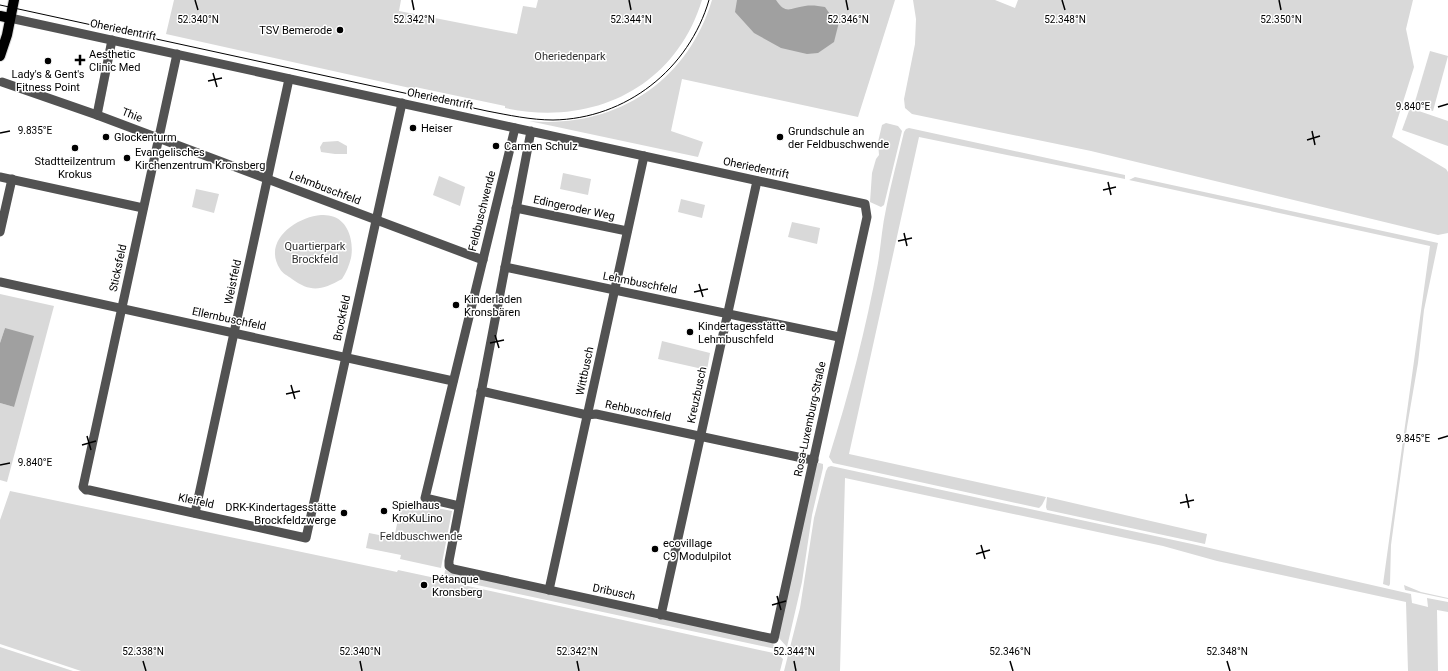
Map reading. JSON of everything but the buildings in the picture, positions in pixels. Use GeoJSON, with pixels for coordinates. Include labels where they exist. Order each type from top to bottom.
{"type":"FeatureCollection","features":[{"type":"Feature","properties":{"kind":"main road"},"geometry":{"type":"LineString","coordinates":[[0,56],[7,36],[5,17],[14,0]]}},
{"type":"Feature","properties":{"kind":"street","name":"Oheriedentrift"},"geometry":{"type":"LineString","coordinates":[[5,17],[865,204]]}},
{"type":"Feature","properties":{"kind":"street"},"geometry":{"type":"LineString","coordinates":[[97,115],[112,40]]}},
{"type":"Feature","properties":{"kind":"street","name":"Sticksfeld"},"geometry":{"type":"LineString","coordinates":[[83,487],[177,54]]}},
{"type":"Feature","properties":{"kind":"street","name":"Weistfeld"},"geometry":{"type":"LineString","coordinates":[[195,513],[289,79]]}},
{"type":"Feature","properties":{"kind":"street","name":"Thie"},"geometry":{"type":"LineString","coordinates":[[2,82],[97,115],[158,139]]}},
{"type":"Feature","properties":{"kind":"street","name":"Brockfeld"},"geometry":{"type":"LineString","coordinates":[[306,538],[402,103]]}},
{"type":"Feature","properties":{"kind":"street","name":"Feldbuschwende"},"geometry":{"type":"LineString","coordinates":[[459,506],[425,498],[515,128]]}},
{"type":"Feature","properties":{"kind":"street"},"geometry":{"type":"LineString","coordinates":[[459,506],[531,131]]}},
{"type":"Feature","properties":{"kind":"street","name":"Lehmbuschfeld"},"geometry":{"type":"LineString","coordinates":[[158,139],[483,260]]}},
{"type":"Feature","properties":{"kind":"street","name":"Wittbusch"},"geometry":{"type":"LineString","coordinates":[[549,590],[644,156]]}},
{"type":"Feature","properties":{"kind":"street"},"geometry":{"type":"LineString","coordinates":[[0,176],[143,208]]}},
{"type":"Feature","properties":{"kind":"street"},"geometry":{"type":"LineString","coordinates":[[0,232],[12,179]]}},
{"type":"Feature","properties":{"kind":"street","name":"Kreuzbusch"},"geometry":{"type":"LineString","coordinates":[[662,615],[757,181]]}},
{"type":"Feature","properties":{"kind":"street","name":"Rosa-Luxemburg-Straße"},"geometry":{"type":"LineString","coordinates":[[774,639],[867,217],[865,204]]}},
{"type":"Feature","properties":{"kind":"street","name":"Edingeroder Weg"},"geometry":{"type":"LineString","coordinates":[[516,208],[627,232]]}},
{"type":"Feature","properties":{"kind":"street","name":"Lehmbuschfeld"},"geometry":{"type":"LineString","coordinates":[[505,267],[840,337]]}},
{"type":"Feature","properties":{"kind":"street","name":"Ellernbuschfeld"},"geometry":{"type":"LineString","coordinates":[[0,282],[453,381]]}},
{"type":"Feature","properties":{"kind":"street","name":"Rehbuschfeld"},"geometry":{"type":"LineString","coordinates":[[481,391],[587,415],[596,414],[807,460],[814,460]]}},
{"type":"Feature","properties":{"kind":"street","name":"Kleifeld"},"geometry":{"type":"LineString","coordinates":[[83,487],[86,490],[306,538]]}},
{"type":"Feature","properties":{"kind":"street","name":"Dribusch"},"geometry":{"type":"LineString","coordinates":[[459,506],[449,561],[449,566],[453,569],[774,639]]}},
{"type":"Feature","properties":{"kind":"green space","name":"Oheriedenpark"},"geometry":{"type":"Polygon","coordinates":[[[174,0],[401,0],[399,11],[517,34],[523,6],[536,8],[538,0],[702,0],[689,31],[672,57],[651,78],[626,94],[598,105],[569,112],[537,112],[505,108],[505,106],[415,87],[414,89],[166,34],[174,0]]]}},
{"type":"Feature","properties":{"kind":"green space"},"geometry":{"type":"Polygon","coordinates":[[[712,0],[895,0],[858,117],[682,79],[671,131],[703,142],[698,157],[529,121],[560,122],[590,117],[618,108],[643,95],[666,77],[685,55],[700,29],[712,0]]]}},
{"type":"Feature","properties":{"kind":"green space"},"geometry":{"type":"Polygon","coordinates":[[[913,0],[995,0],[1015,8],[1018,0],[1413,0],[1406,29],[1414,67],[1392,137],[1446,169],[1448,172],[1448,233],[1438,235],[1091,151],[912,114],[905,108],[904,99],[915,44],[916,19],[913,0]]]}},
{"type":"Feature","properties":{"kind":"green space"},"geometry":{"type":"Polygon","coordinates":[[[1430,51],[1448,56],[1433,111],[1414,105],[1430,51]]]}},
{"type":"Feature","properties":{"kind":"green space"},"geometry":{"type":"Polygon","coordinates":[[[1410,108],[1448,121],[1448,146],[1402,130],[1410,108]]]}},
{"type":"Feature","properties":{"kind":"green space"},"geometry":{"type":"Polygon","coordinates":[[[886,123],[898,126],[902,131],[884,205],[881,207],[870,202],[872,173],[876,159],[879,155],[878,142],[882,125],[886,123]]]}},
{"type":"Feature","properties":{"kind":"green space"},"geometry":{"type":"Polygon","coordinates":[[[909,128],[1125,175],[1125,179],[919,137],[849,454],[1046,497],[1039,508],[833,463],[829,457],[862,337],[878,263],[883,222],[904,132],[909,128]]]}},
{"type":"Feature","properties":{"kind":"green space"},"geometry":{"type":"Polygon","coordinates":[[[338,141],[347,146],[347,154],[321,152],[320,147],[323,142],[338,141]]]}},
{"type":"Feature","properties":{"kind":"green space"},"geometry":{"type":"Polygon","coordinates":[[[563,173],[591,179],[588,195],[560,189],[563,173]]]}},
{"type":"Feature","properties":{"kind":"green space"},"geometry":{"type":"Polygon","coordinates":[[[439,176],[465,187],[460,206],[433,195],[439,176]]]}},
{"type":"Feature","properties":{"kind":"green space"},"geometry":{"type":"Polygon","coordinates":[[[1135,177],[1438,243],[1424,310],[1418,363],[1407,427],[1391,545],[1389,586],[1383,584],[1430,246],[1129,180],[1135,177]]]}},
{"type":"Feature","properties":{"kind":"green space"},"geometry":{"type":"Polygon","coordinates":[[[196,189],[219,194],[214,213],[192,207],[196,189]]]}},
{"type":"Feature","properties":{"kind":"green space"},"geometry":{"type":"Polygon","coordinates":[[[681,199],[705,205],[702,218],[678,212],[681,199]]]}},
{"type":"Feature","properties":{"kind":"green space","name":"Quartierpark Brockfeld"},"geometry":{"type":"Polygon","coordinates":[[[321,215],[337,218],[342,222],[351,239],[352,252],[347,269],[342,279],[322,288],[311,288],[299,283],[282,272],[276,259],[275,249],[278,240],[284,232],[292,226],[302,220],[321,215]]]}},
{"type":"Feature","properties":{"kind":"green space"},"geometry":{"type":"Polygon","coordinates":[[[792,222],[820,228],[817,244],[788,237],[792,222]]]}},
{"type":"Feature","properties":{"kind":"green space"},"geometry":{"type":"Polygon","coordinates":[[[0,294],[54,306],[7,482],[0,480],[0,403],[14,407],[5,328],[0,343],[0,294]]]}},
{"type":"Feature","properties":{"kind":"green space"},"geometry":{"type":"Polygon","coordinates":[[[662,341],[710,353],[707,370],[658,359],[662,341]]]}},
{"type":"Feature","properties":{"kind":"green space"},"geometry":{"type":"Polygon","coordinates":[[[816,462],[823,464],[823,468],[812,515],[802,582],[787,647],[778,637],[816,462]]]}},
{"type":"Feature","properties":{"kind":"green space"},"geometry":{"type":"Polygon","coordinates":[[[831,466],[1192,544],[1411,594],[1412,603],[1428,607],[1427,598],[1448,602],[1448,612],[1437,610],[1438,671],[1408,671],[1406,602],[1217,561],[1163,546],[845,478],[840,671],[784,671],[800,608],[814,518],[826,471],[828,467],[831,466]]]}},
{"type":"Feature","properties":{"kind":"green space"},"geometry":{"type":"Polygon","coordinates":[[[10,491],[397,572],[398,570],[454,582],[778,654],[783,659],[780,671],[81,671],[0,644],[0,520],[10,491]]]}},
{"type":"Feature","properties":{"kind":"green space"},"geometry":{"type":"Polygon","coordinates":[[[1047,497],[1207,534],[1205,544],[1047,510],[1047,497]]]}},
{"type":"Feature","properties":{"kind":"green space","name":"Feldbuschwende"},"geometry":{"type":"Polygon","coordinates":[[[402,501],[452,511],[441,568],[400,559],[401,555],[366,548],[369,533],[394,538],[402,501]]]}},
{"type":"Feature","properties":{"kind":"green space"},"geometry":{"type":"Polygon","coordinates":[[[445,570],[772,642],[776,649],[444,578],[445,570]]]}},
{"type":"Feature","properties":{"kind":"green space"},"geometry":{"type":"Polygon","coordinates":[[[1404,585],[1421,592],[1448,599],[1405,590],[1404,585]]]}},
{"type":"Feature","properties":{"kind":"green space"},"geometry":{"type":"Polygon","coordinates":[[[0,647],[73,671],[0,671],[0,647]]]}},
{"type":"Feature","properties":{"kind":"shaded area"},"geometry":{"type":"Polygon","coordinates":[[[737,0],[776,0],[783,8],[786,9],[808,6],[825,7],[832,17],[839,22],[834,42],[818,53],[807,54],[781,48],[754,33],[735,12],[737,0]]]}},
{"type":"Feature","properties":{"kind":"shaded area"},"geometry":{"type":"Polygon","coordinates":[[[5,328],[34,336],[14,407],[0,403],[0,343],[5,328]]]}},
{"type":"Feature","properties":{"kind":"tram line"},"geometry":{"type":"LineString","coordinates":[[0,5],[511,116],[553,120],[580,117],[605,111],[629,100],[651,86],[670,68],[686,48],[700,25],[709,0]]}},
{"type":"Feature","properties":{"kind":"place","name":"TSV Bemerode"},"geometry":{"type":"Point","coordinates":[340,30]}},
{"type":"Feature","properties":{"kind":"place","name":"Aesthetic Clinic Med"},"geometry":{"type":"Point","coordinates":[80,60]}},
{"type":"Feature","properties":{"kind":"place","name":"Lady's & Gent's Fitness Point"},"geometry":{"type":"Point","coordinates":[48,61]}},
{"type":"Feature","properties":{"kind":"place","name":"Heiser"},"geometry":{"type":"Point","coordinates":[413,128]}},
{"type":"Feature","properties":{"kind":"place","name":"Glockenturm"},"geometry":{"type":"Point","coordinates":[106,137]}},
{"type":"Feature","properties":{"kind":"place","name":"Grundschule an der Feldbuschwende"},"geometry":{"type":"Point","coordinates":[780,137]}},
{"type":"Feature","properties":{"kind":"place","name":"Carmen Schulz"},"geometry":{"type":"Point","coordinates":[496,146]}},
{"type":"Feature","properties":{"kind":"place","name":"Stadtteilzentrum Krokus"},"geometry":{"type":"Point","coordinates":[75,148]}},
{"type":"Feature","properties":{"kind":"place","name":"Evangelisches Kirchenzentrum Kronsberg"},"geometry":{"type":"Point","coordinates":[127,158]}},
{"type":"Feature","properties":{"kind":"place","name":"Kinderladen Kronsbären"},"geometry":{"type":"Point","coordinates":[456,305]}},
{"type":"Feature","properties":{"kind":"place","name":"Kindertagesstätte Lehmbuschfeld"},"geometry":{"type":"Point","coordinates":[690,332]}},
{"type":"Feature","properties":{"kind":"place","name":"Spielhaus KroKuLino"},"geometry":{"type":"Point","coordinates":[384,511]}},
{"type":"Feature","properties":{"kind":"place","name":"DRK-Kindertagesstätte Brockfeldzwerge"},"geometry":{"type":"Point","coordinates":[344,513]}},
{"type":"Feature","properties":{"kind":"place","name":"ecovillage C9 Modulpilot"},"geometry":{"type":"Point","coordinates":[655,549]}},
{"type":"Feature","properties":{"kind":"place","name":"Pétanque Kronsberg"},"geometry":{"type":"Point","coordinates":[424,585]}}]}
